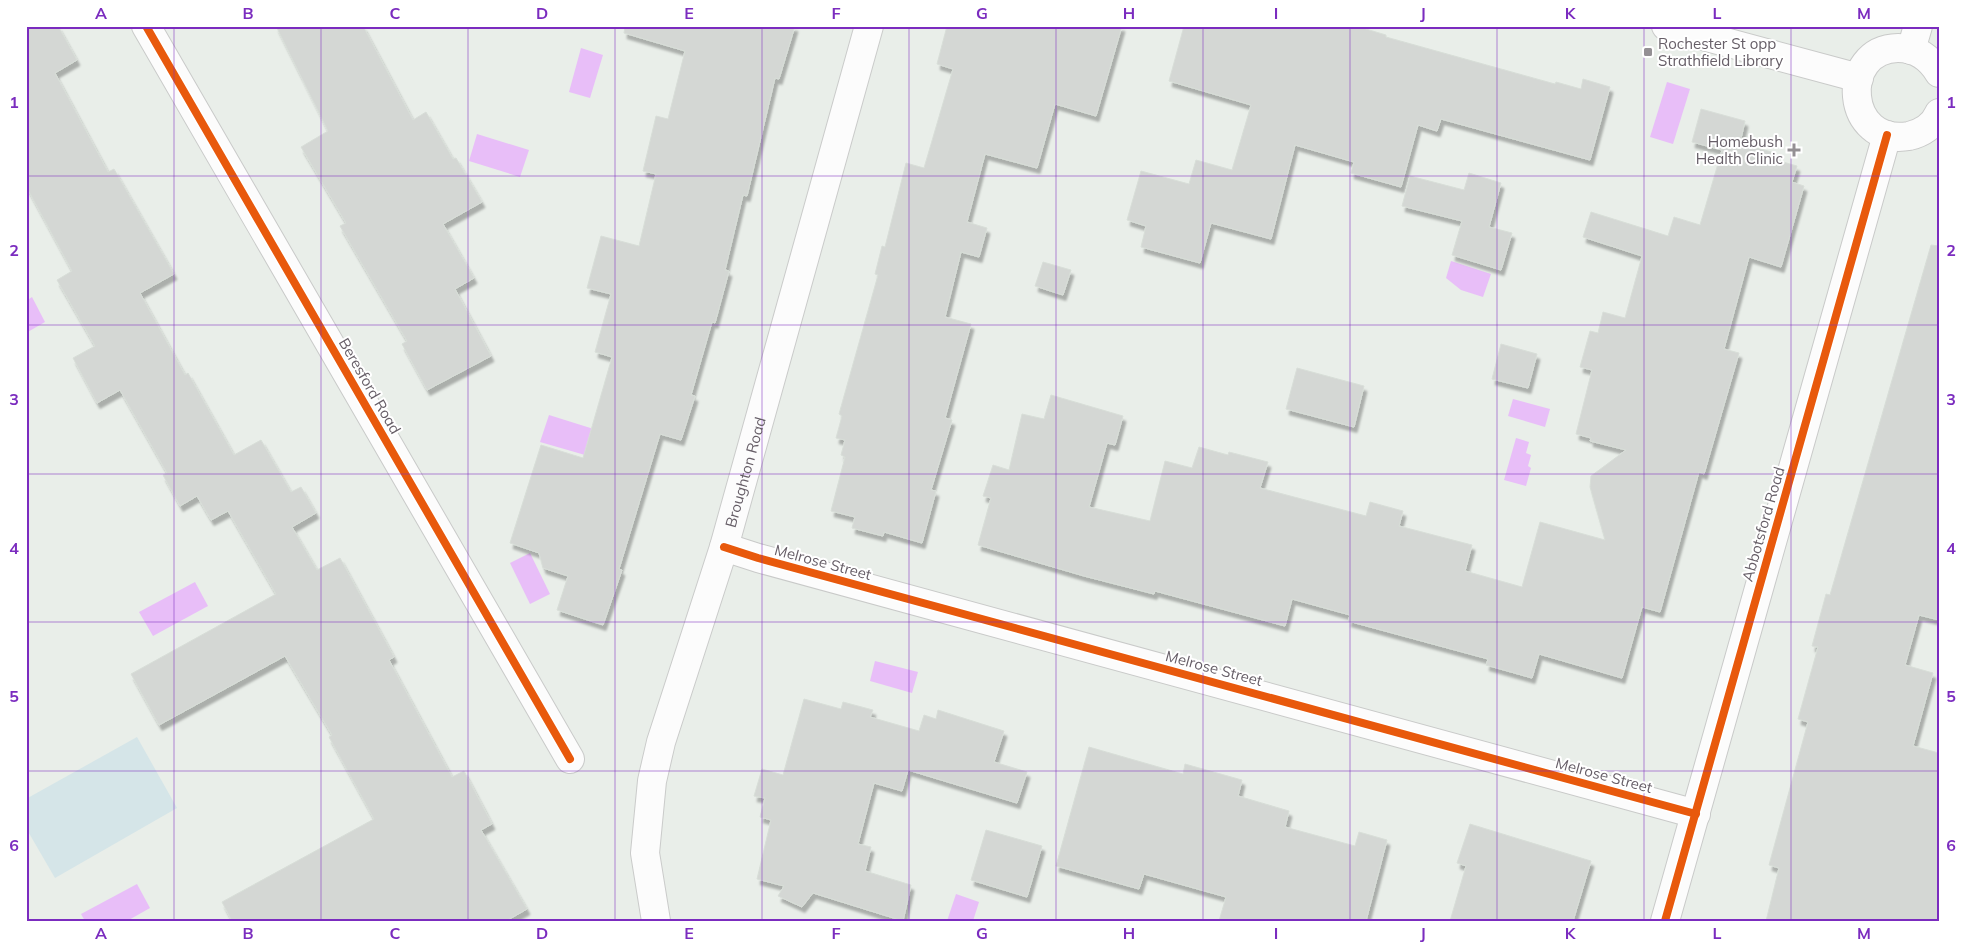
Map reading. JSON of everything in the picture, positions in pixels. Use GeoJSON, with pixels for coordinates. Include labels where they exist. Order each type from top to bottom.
{"type":"FeatureCollection","features":[{"type":"Feature","properties":{"kind":"street","name":"Beresford Road"},"geometry":{"type":"LineString","coordinates":[[146,26],[570,759]]}},
{"type":"Feature","properties":{"kind":"street","name":"Broughton Road"},"geometry":{"type":"LineString","coordinates":[[656,921],[645,853],[652,781],[661,742],[724,547],[869,26]]}},
{"type":"Feature","properties":{"kind":"street"},"geometry":{"type":"LineString","coordinates":[[1666,26],[1859,78]]}},
{"type":"Feature","properties":{"kind":"street"},"geometry":{"type":"LineString","coordinates":[[1939,73],[1934,64],[1924,55],[1914,38],[1898,48],[1880,54],[1864,66],[1855,92],[1858,106],[1864,118],[1874,128],[1887,135],[1901,137],[1915,134],[1928,128],[1939,113]]}},
{"type":"Feature","properties":{"kind":"street","name":"Abbotsford Road"},"geometry":{"type":"LineString","coordinates":[[1665,921],[1887,135]]}},
{"type":"Feature","properties":{"kind":"street","name":"Melrose Street"},"geometry":{"type":"LineString","coordinates":[[724,547],[758,558],[1696,814]]}},
{"type":"Feature","properties":{"kind":"shaded area"},"geometry":{"type":"Polygon","coordinates":[[[581,48],[603,55],[590,98],[569,92],[581,48]]]}},
{"type":"Feature","properties":{"kind":"shaded area"},"geometry":{"type":"Polygon","coordinates":[[[1667,82],[1690,89],[1673,144],[1650,137],[1667,82]]]}},
{"type":"Feature","properties":{"kind":"shaded area"},"geometry":{"type":"Polygon","coordinates":[[[477,134],[529,150],[520,177],[469,161],[477,134]]]}},
{"type":"Feature","properties":{"kind":"shaded area"},"geometry":{"type":"Polygon","coordinates":[[[1451,261],[1491,274],[1483,297],[1461,290],[1446,278],[1451,261]]]}},
{"type":"Feature","properties":{"kind":"shaded area"},"geometry":{"type":"Polygon","coordinates":[[[32,297],[45,322],[26,333],[26,301],[32,297]]]}},
{"type":"Feature","properties":{"kind":"shaded area"},"geometry":{"type":"Polygon","coordinates":[[[1513,399],[1550,409],[1545,427],[1508,416],[1513,399]]]}},
{"type":"Feature","properties":{"kind":"shaded area"},"geometry":{"type":"Polygon","coordinates":[[[549,415],[600,431],[592,457],[540,442],[549,415]]]}},
{"type":"Feature","properties":{"kind":"shaded area"},"geometry":{"type":"Polygon","coordinates":[[[1516,438],[1529,442],[1526,453],[1531,455],[1528,466],[1531,468],[1526,486],[1504,480],[1516,438]]]}},
{"type":"Feature","properties":{"kind":"shaded area"},"geometry":{"type":"Polygon","coordinates":[[[530,553],[550,594],[530,604],[510,563],[530,553]]]}},
{"type":"Feature","properties":{"kind":"shaded area"},"geometry":{"type":"Polygon","coordinates":[[[195,582],[208,606],[153,636],[139,612],[195,582]]]}},
{"type":"Feature","properties":{"kind":"shaded area"},"geometry":{"type":"Polygon","coordinates":[[[875,661],[918,672],[912,693],[870,681],[875,661]]]}},
{"type":"Feature","properties":{"kind":"shaded area"},"geometry":{"type":"Polygon","coordinates":[[[137,737],[177,808],[55,878],[26,828],[26,799],[137,737]]]}},
{"type":"Feature","properties":{"kind":"shaded area"},"geometry":{"type":"Polygon","coordinates":[[[137,884],[150,908],[127,921],[85,921],[81,914],[137,884]]]}},
{"type":"Feature","properties":{"kind":"shaded area"},"geometry":{"type":"Polygon","coordinates":[[[956,894],[979,902],[973,921],[947,921],[956,894]]]}},
{"type":"Feature","properties":{"kind":"building"},"geometry":{"type":"Polygon","coordinates":[[[26,26],[58,26],[77,60],[55,73],[108,172],[114,169],[174,274],[140,293],[185,375],[188,373],[234,455],[261,440],[291,492],[301,487],[316,513],[292,527],[317,570],[340,558],[394,657],[389,660],[452,777],[464,771],[492,824],[481,830],[527,909],[506,921],[232,921],[222,902],[374,819],[329,737],[332,735],[285,656],[159,725],[131,674],[276,594],[228,511],[211,520],[197,496],[180,506],[163,475],[167,473],[120,390],[97,403],[73,358],[95,346],[57,280],[72,271],[26,186],[26,26]]]}},
{"type":"Feature","properties":{"kind":"building"},"geometry":{"type":"Polygon","coordinates":[[[276,26],[363,26],[413,120],[426,112],[453,159],[456,158],[482,202],[443,224],[474,278],[455,289],[491,356],[427,390],[402,344],[407,341],[340,226],[346,223],[301,147],[328,131],[276,26]]]}},
{"type":"Feature","properties":{"kind":"building"},"geometry":{"type":"Polygon","coordinates":[[[625,26],[795,26],[779,79],[775,78],[747,196],[743,195],[725,270],[729,271],[715,323],[712,322],[691,395],[695,396],[681,440],[660,434],[619,569],[622,570],[603,625],[557,610],[568,576],[543,568],[539,553],[510,543],[541,445],[583,458],[612,357],[595,352],[611,294],[587,288],[601,236],[639,246],[656,174],[643,171],[656,116],[668,119],[685,51],[624,33],[625,26]]]}},
{"type":"Feature","properties":{"kind":"building"},"geometry":{"type":"Polygon","coordinates":[[[947,26],[1122,26],[1096,116],[1055,104],[1037,168],[985,154],[967,222],[987,228],[979,257],[961,252],[945,317],[971,324],[945,418],[952,420],[931,490],[936,491],[922,543],[884,532],[883,536],[852,528],[855,517],[831,511],[845,457],[841,455],[845,440],[836,438],[842,416],[839,414],[878,275],[875,274],[882,246],[885,247],[906,163],[924,168],[953,69],[937,64],[947,26]]]}},
{"type":"Feature","properties":{"kind":"building"},"geometry":{"type":"Polygon","coordinates":[[[1184,26],[1356,26],[1386,35],[1386,37],[1555,84],[1556,82],[1581,89],[1583,79],[1610,87],[1590,160],[1441,119],[1437,131],[1418,125],[1401,187],[1351,173],[1354,162],[1295,145],[1271,239],[1211,223],[1200,263],[1141,247],[1146,226],[1127,220],[1141,171],[1189,184],[1196,160],[1232,170],[1251,105],[1169,81],[1184,26]]]}},
{"type":"Feature","properties":{"kind":"building"},"geometry":{"type":"Polygon","coordinates":[[[1701,109],[1745,121],[1740,143],[1775,153],[1773,159],[1797,166],[1792,182],[1804,186],[1781,267],[1749,257],[1724,349],[1739,353],[1704,474],[1699,472],[1660,612],[1642,607],[1622,678],[1539,654],[1532,678],[1486,665],[1488,659],[1348,621],[1350,615],[1292,599],[1285,626],[1155,591],[1154,594],[1084,576],[978,545],[991,498],[983,496],[993,465],[1009,470],[1022,414],[1044,419],[1051,395],[1123,416],[1115,445],[1107,443],[1089,507],[1150,521],[1165,461],[1192,468],[1199,447],[1228,455],[1229,452],[1268,462],[1260,488],[1366,516],[1370,502],[1403,511],[1399,526],[1472,545],[1465,571],[1522,587],[1540,522],[1605,540],[1590,487],[1591,476],[1626,450],[1590,441],[1591,438],[1576,434],[1592,370],[1580,367],[1590,331],[1598,333],[1603,312],[1625,318],[1642,256],[1583,237],[1591,212],[1668,236],[1674,217],[1700,225],[1722,150],[1692,142],[1701,109]]]}},
{"type":"Feature","properties":{"kind":"building"},"geometry":{"type":"Polygon","coordinates":[[[1469,173],[1501,183],[1489,227],[1512,233],[1501,270],[1452,255],[1462,221],[1402,206],[1410,176],[1464,190],[1469,173]]]}},
{"type":"Feature","properties":{"kind":"building"},"geometry":{"type":"Polygon","coordinates":[[[1931,245],[1939,246],[1939,620],[1919,615],[1905,665],[1933,673],[1913,746],[1939,753],[1939,921],[1766,921],[1779,868],[1769,865],[1808,722],[1798,719],[1818,647],[1812,646],[1826,594],[1830,595],[1931,245]]]}},
{"type":"Feature","properties":{"kind":"building"},"geometry":{"type":"Polygon","coordinates":[[[1043,262],[1071,270],[1063,295],[1035,286],[1043,262]]]}},
{"type":"Feature","properties":{"kind":"building"},"geometry":{"type":"Polygon","coordinates":[[[1501,344],[1537,354],[1528,388],[1492,379],[1501,344]]]}},
{"type":"Feature","properties":{"kind":"building"},"geometry":{"type":"Polygon","coordinates":[[[1297,368],[1364,386],[1354,427],[1286,409],[1297,368]]]}},
{"type":"Feature","properties":{"kind":"building"},"geometry":{"type":"Polygon","coordinates":[[[804,699],[841,709],[843,702],[873,710],[870,717],[919,731],[924,715],[936,719],[938,710],[1004,731],[994,762],[1027,772],[1017,803],[908,770],[902,791],[874,783],[858,844],[871,847],[865,871],[911,885],[903,921],[813,893],[802,907],[778,896],[784,886],[757,879],[771,820],[760,817],[765,798],[754,796],[762,769],[783,775],[804,699]]]}},
{"type":"Feature","properties":{"kind":"building"},"geometry":{"type":"Polygon","coordinates":[[[1089,747],[1183,774],[1185,764],[1242,780],[1238,796],[1289,811],[1285,827],[1355,846],[1359,832],[1387,840],[1366,921],[1219,921],[1226,897],[1144,874],[1139,889],[1056,866],[1089,747]]]}},
{"type":"Feature","properties":{"kind":"building"},"geometry":{"type":"Polygon","coordinates":[[[1470,824],[1591,861],[1573,921],[1450,921],[1466,866],[1457,863],[1470,824]]]}},
{"type":"Feature","properties":{"kind":"building"},"geometry":{"type":"Polygon","coordinates":[[[986,830],[1042,846],[1027,897],[971,880],[986,830]]]}},
{"type":"Feature","properties":{"kind":"cycle path"},"geometry":{"type":"LineString","coordinates":[[146,26],[570,759]]}},
{"type":"Feature","properties":{"kind":"cycle path"},"geometry":{"type":"LineString","coordinates":[[1665,921],[1887,135]]}},
{"type":"Feature","properties":{"kind":"cycle path"},"geometry":{"type":"LineString","coordinates":[[724,547],[758,558],[1696,814]]}},
{"type":"Feature","properties":{"kind":"place","name":"Rochester St opp Strathfield Library"},"geometry":{"type":"Point","coordinates":[1648,52]}},
{"type":"Feature","properties":{"kind":"place","name":"Homebush Health Clinic"},"geometry":{"type":"Point","coordinates":[1794,150]}}]}
